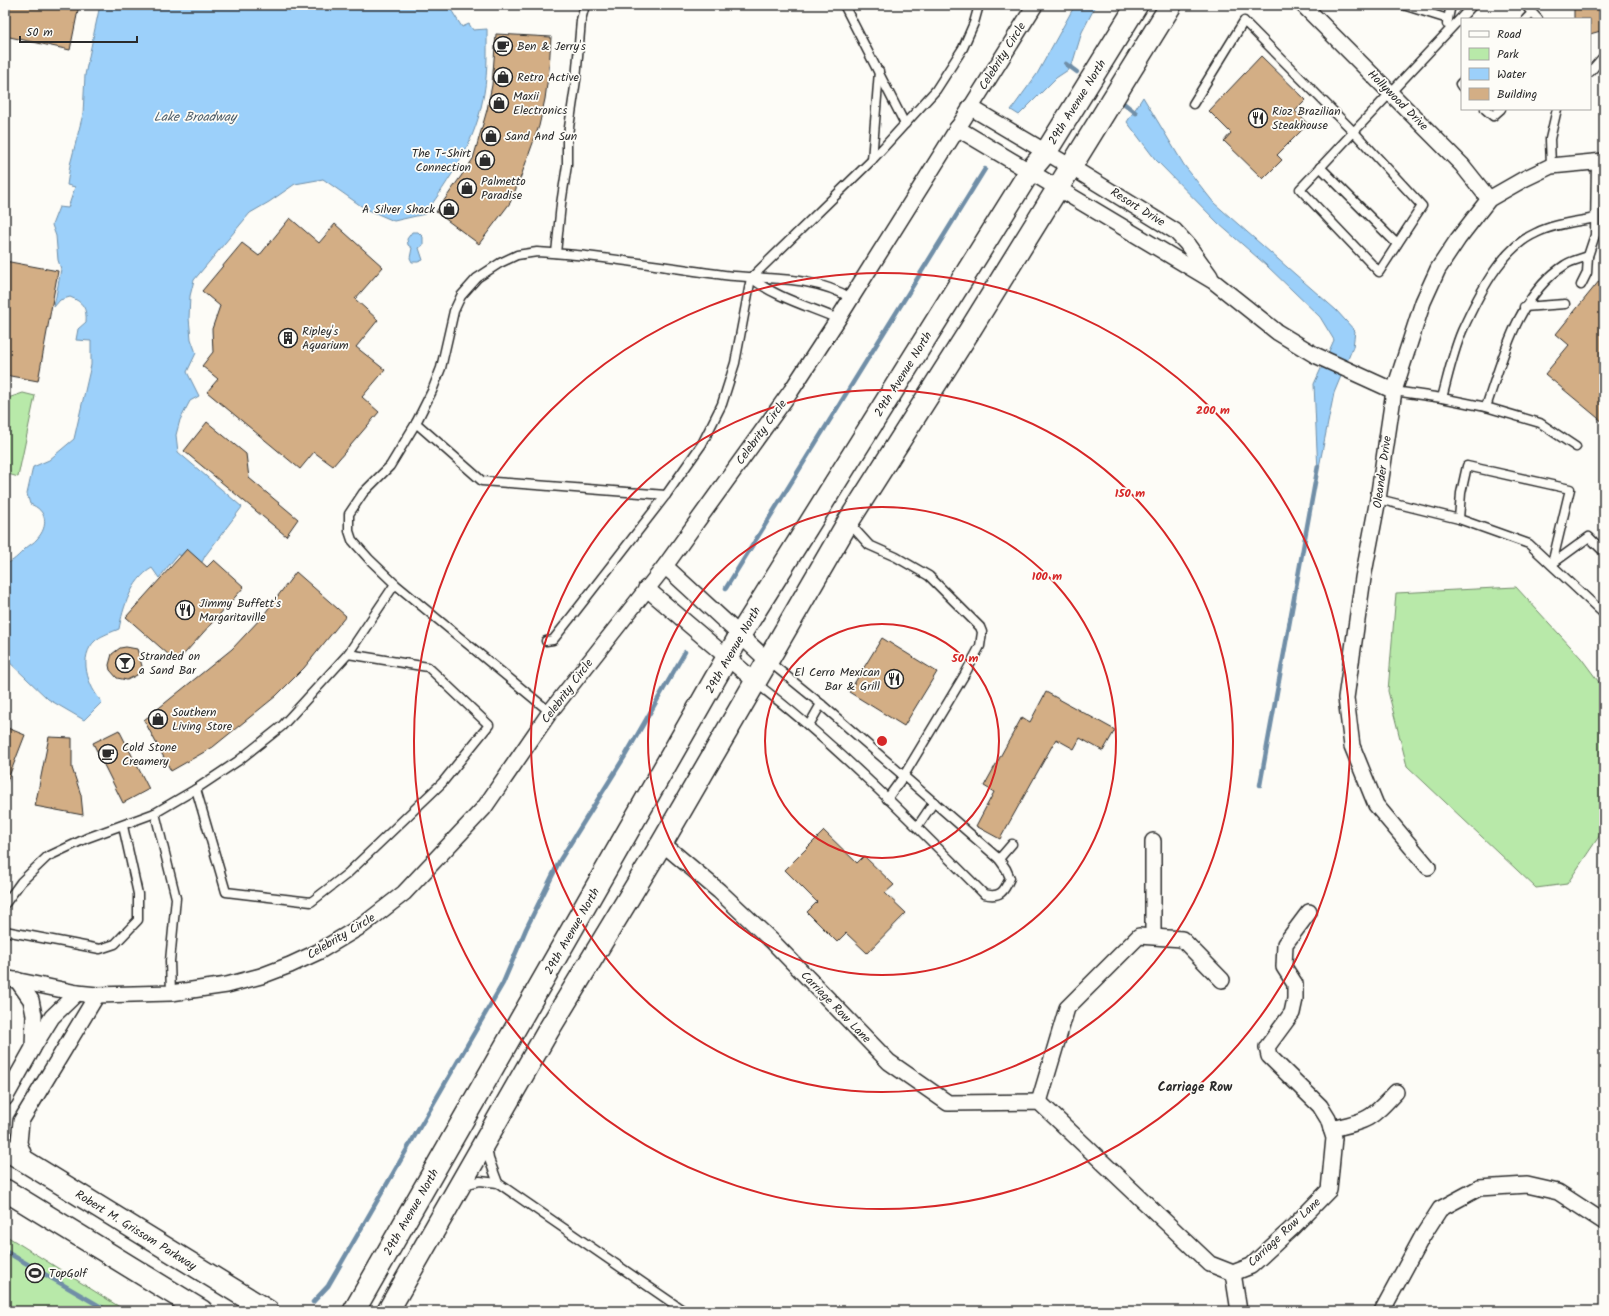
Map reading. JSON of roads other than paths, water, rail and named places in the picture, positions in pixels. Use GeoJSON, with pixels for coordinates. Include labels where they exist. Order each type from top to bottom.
{"type":"FeatureCollection","features":[{"type":"Feature","properties":{"kind":"main road","name":"29th Avenue North"},"geometry":{"type":"LineString","coordinates":[[354,1311],[740,635],[1030,171],[1046,152],[1137,5]]}},
{"type":"Feature","properties":{"kind":"main road"},"geometry":{"type":"LineString","coordinates":[[388,1311],[548,1031],[662,843],[848,522],[1072,167],[1171,5]]}},
{"type":"Feature","properties":{"kind":"main road","name":"Robert M. Grissom Parkway"},"geometry":{"type":"LineString","coordinates":[[5,1149],[268,1311]]}},
{"type":"Feature","properties":{"kind":"main road"},"geometry":{"type":"LineString","coordinates":[[5,1190],[202,1311]]}},
{"type":"Feature","properties":{"kind":"street","name":"Celebrity Circle"},"geometry":{"type":"LineString","coordinates":[[11,979],[97,996],[171,993],[227,986],[261,976],[297,962],[363,925],[404,893],[423,875],[484,808],[550,712],[646,588],[665,566],[791,391],[838,320],[1035,5]]}},
{"type":"Feature","properties":{"kind":"street","name":"Hollywood Drive"},"geometry":{"type":"LineString","coordinates":[[1303,5],[1462,165],[1490,199]]}},
{"type":"Feature","properties":{"kind":"street"},"geometry":{"type":"LineString","coordinates":[[970,107],[1046,152]]}},
{"type":"Feature","properties":{"kind":"street"},"geometry":{"type":"LineString","coordinates":[[957,128],[1030,171]]}},
{"type":"Feature","properties":{"kind":"street","name":"Resort Drive"},"geometry":{"type":"LineString","coordinates":[[1046,152],[1175,231],[1187,244],[1213,281]]}},
{"type":"Feature","properties":{"kind":"street","name":"Oleander Drive"},"geometry":{"type":"LineString","coordinates":[[1428,867],[1376,805],[1352,746],[1346,698],[1363,578],[1378,499],[1394,391],[1422,302],[1438,268],[1458,238],[1490,199],[1524,178],[1551,166],[1600,161]]}},
{"type":"Feature","properties":{"kind":"street","name":"Resort Drive"},"geometry":{"type":"LineString","coordinates":[[1030,171],[1059,187],[1213,281],[1277,332],[1315,355],[1394,391]]}},
{"type":"Feature","properties":{"kind":"street"},"geometry":{"type":"LineString","coordinates":[[665,566],[767,660]]}},
{"type":"Feature","properties":{"kind":"street"},"geometry":{"type":"LineString","coordinates":[[646,588],[756,682]]}},
{"type":"Feature","properties":{"kind":"street"},"geometry":{"type":"LineString","coordinates":[[1153,841],[1153,936]]}},
{"type":"Feature","properties":{"kind":"street","name":"Carriage Row Lane"},"geometry":{"type":"LineString","coordinates":[[662,843],[702,876],[772,941],[889,1062],[948,1103],[1039,1102],[1210,1264],[1234,1273],[1251,1266],[1291,1229],[1329,1190],[1334,1138],[1328,1119],[1320,1106],[1269,1056],[1267,1048],[1292,1013],[1295,999],[1295,984],[1284,967],[1285,944],[1309,912]]}},
{"type":"Feature","properties":{"kind":"street"},"geometry":{"type":"LineString","coordinates":[[1039,1102],[1067,1008],[1139,936],[1182,939],[1222,980]]}},
{"type":"Feature","properties":{"kind":"street"},"geometry":{"type":"LineString","coordinates":[[11,979],[31,1000],[34,1015],[33,1048]]}},
{"type":"Feature","properties":{"kind":"street"},"geometry":{"type":"LineString","coordinates":[[5,1098],[52,1017],[77,993]]}},
{"type":"Feature","properties":{"kind":"street"},"geometry":{"type":"LineString","coordinates":[[27,1163],[19,1143],[21,1121],[97,996]]}},
{"type":"Feature","properties":{"kind":"street"},"geometry":{"type":"LineString","coordinates":[[1331,1129],[1358,1124],[1373,1116],[1396,1092]]}},
{"type":"Feature","properties":{"kind":"street"},"geometry":{"type":"LineString","coordinates":[[1382,1311],[1422,1237],[1440,1208],[1479,1188],[1527,1185],[1558,1192],[1604,1222]]}},
{"type":"Feature","properties":{"kind":"street"},"geometry":{"type":"LineString","coordinates":[[1234,1273],[1238,1311]]}},
{"type":"Feature","properties":{"kind":"lane"},"geometry":{"type":"LineString","coordinates":[[556,253],[567,166],[566,141],[576,80],[581,20],[585,5]]}},
{"type":"Feature","properties":{"kind":"lane"},"geometry":{"type":"LineString","coordinates":[[844,5],[879,70],[905,124]]}},
{"type":"Feature","properties":{"kind":"lane"},"geometry":{"type":"LineString","coordinates":[[546,641],[552,640],[572,616],[666,495],[702,444],[722,404],[735,363],[750,278],[872,160],[936,90],[963,48],[974,23],[979,5]]}},
{"type":"Feature","properties":{"kind":"lane"},"geometry":{"type":"LineString","coordinates":[[1403,5],[1448,19]]}},
{"type":"Feature","properties":{"kind":"lane"},"geometry":{"type":"LineString","coordinates":[[1445,34],[1451,5]]}},
{"type":"Feature","properties":{"kind":"lane"},"geometry":{"type":"LineString","coordinates":[[1193,104],[1244,21],[1353,131],[1422,206],[1379,272],[1300,189],[1353,131],[1391,93],[1472,5]]}},
{"type":"Feature","properties":{"kind":"lane"},"geometry":{"type":"LineString","coordinates":[[1525,5],[1537,18]]}},
{"type":"Feature","properties":{"kind":"lane"},"geometry":{"type":"LineString","coordinates":[[1527,18],[1532,13]]}},
{"type":"Feature","properties":{"kind":"lane"},"geometry":{"type":"LineString","coordinates":[[1591,70],[1604,56]]}},
{"type":"Feature","properties":{"kind":"lane"},"geometry":{"type":"LineString","coordinates":[[872,160],[879,70]]}},
{"type":"Feature","properties":{"kind":"lane"},"geometry":{"type":"LineString","coordinates":[[1486,110],[1493,116],[1500,110]]}},
{"type":"Feature","properties":{"kind":"lane"},"geometry":{"type":"LineString","coordinates":[[1551,166],[1550,139],[1556,110]]}},
{"type":"Feature","properties":{"kind":"lane"},"geometry":{"type":"LineString","coordinates":[[1581,286],[1587,273],[1588,256],[1595,235],[1600,161]]}},
{"type":"Feature","properties":{"kind":"lane"},"geometry":{"type":"LineString","coordinates":[[1320,167],[1397,244]]}},
{"type":"Feature","properties":{"kind":"lane"},"geometry":{"type":"LineString","coordinates":[[1442,398],[1461,332],[1486,284],[1508,253],[1535,233],[1569,223],[1595,218]]}},
{"type":"Feature","properties":{"kind":"lane"},"geometry":{"type":"LineString","coordinates":[[550,712],[395,584],[352,540],[349,531],[349,514],[363,493],[390,466],[416,423],[432,391],[441,368],[448,331],[454,311],[461,296],[477,278],[512,258],[537,252],[556,253],[750,278],[801,280],[837,290],[851,298]]}},
{"type":"Feature","properties":{"kind":"lane"},"geometry":{"type":"LineString","coordinates":[[1486,407],[1499,366],[1524,307],[1551,275],[1567,264],[1588,256]]}},
{"type":"Feature","properties":{"kind":"lane"},"geometry":{"type":"LineString","coordinates":[[750,278],[776,295],[804,304],[838,320]]}},
{"type":"Feature","properties":{"kind":"lane"},"geometry":{"type":"LineString","coordinates":[[1524,307],[1565,304]]}},
{"type":"Feature","properties":{"kind":"lane"},"geometry":{"type":"LineString","coordinates":[[1394,391],[1442,398],[1486,407],[1540,423],[1576,447]]}},
{"type":"Feature","properties":{"kind":"lane"},"geometry":{"type":"LineString","coordinates":[[416,423],[482,481],[666,495]]}},
{"type":"Feature","properties":{"kind":"lane"},"geometry":{"type":"LineString","coordinates":[[1459,519],[1461,493],[1467,466],[1570,489],[1552,564]]}},
{"type":"Feature","properties":{"kind":"lane"},"geometry":{"type":"LineString","coordinates":[[1378,499],[1459,519],[1529,544],[1604,614]]}},
{"type":"Feature","properties":{"kind":"lane"},"geometry":{"type":"LineString","coordinates":[[848,522],[869,545],[928,576],[980,627],[982,632],[980,646],[965,674],[903,777],[887,799]]}},
{"type":"Feature","properties":{"kind":"lane"},"geometry":{"type":"LineString","coordinates":[[1552,564],[1589,537],[1604,552]]}},
{"type":"Feature","properties":{"kind":"lane"},"geometry":{"type":"LineString","coordinates":[[5,904],[21,882],[46,857],[87,838],[123,826],[154,813],[196,789],[238,761],[282,726],[348,654],[395,584]]}},
{"type":"Feature","properties":{"kind":"lane"},"geometry":{"type":"LineString","coordinates":[[196,789],[226,892],[311,902],[347,874],[442,783],[489,725],[428,667],[348,654]]}},
{"type":"Feature","properties":{"kind":"lane"},"geometry":{"type":"LineString","coordinates":[[756,682],[808,725],[917,827],[984,894],[993,896],[1000,894],[1006,888],[1010,878],[999,859],[903,777],[821,704],[767,660]]}},
{"type":"Feature","properties":{"kind":"lane"},"geometry":{"type":"LineString","coordinates":[[808,725],[821,704]]}},
{"type":"Feature","properties":{"kind":"lane"},"geometry":{"type":"LineString","coordinates":[[917,827],[934,802]]}},
{"type":"Feature","properties":{"kind":"lane"},"geometry":{"type":"LineString","coordinates":[[154,813],[176,898],[170,961],[171,993]]}},
{"type":"Feature","properties":{"kind":"lane"},"geometry":{"type":"LineString","coordinates":[[5,931],[100,949],[115,944],[138,920],[138,894],[123,826]]}},
{"type":"Feature","properties":{"kind":"lane"},"geometry":{"type":"LineString","coordinates":[[999,859],[1012,844]]}},
{"type":"Feature","properties":{"kind":"lane"},"geometry":{"type":"LineString","coordinates":[[486,1140],[489,1159],[498,1183]]}},
{"type":"Feature","properties":{"kind":"lane"},"geometry":{"type":"LineString","coordinates":[[460,1186],[480,1181],[498,1183],[684,1311]]}},
{"type":"Feature","properties":{"kind":"water","name":"Lake Broadway"},"geometry":{"type":"Polygon","coordinates":[[[100,5],[448,5],[462,27],[469,24],[473,30],[487,29],[487,57],[484,94],[473,133],[460,161],[425,214],[394,221],[364,208],[323,179],[295,184],[250,213],[194,280],[190,296],[189,318],[191,339],[196,353],[187,372],[199,396],[190,401],[180,420],[176,435],[178,452],[242,507],[205,556],[199,568],[178,554],[159,578],[152,568],[145,573],[133,587],[123,612],[119,629],[96,640],[90,647],[87,654],[86,663],[89,680],[92,688],[102,702],[84,720],[48,699],[5,658],[5,564],[18,556],[41,534],[45,524],[43,514],[40,510],[30,504],[27,494],[33,467],[49,460],[74,439],[91,365],[91,341],[76,340],[78,329],[86,322],[85,309],[81,303],[70,297],[60,300],[54,307],[61,269],[58,260],[56,236],[52,225],[59,207],[68,208],[75,187],[67,185],[70,165],[83,114],[85,75],[100,5]]]}},
{"type":"Feature","properties":{"kind":"water"},"geometry":{"type":"Polygon","coordinates":[[[1075,5],[1096,5],[1082,32],[1071,68],[1056,78],[1019,115],[1011,110],[1037,74],[1075,5]]]}},
{"type":"Feature","properties":{"kind":"water"},"geometry":{"type":"Polygon","coordinates":[[[1143,97],[1184,165],[1214,203],[1336,310],[1355,331],[1353,347],[1334,393],[1318,472],[1314,384],[1334,340],[1320,317],[1266,265],[1219,224],[1155,159],[1127,122],[1143,97]]]}},
{"type":"Feature","properties":{"kind":"water"},"geometry":{"type":"Polygon","coordinates":[[[412,232],[418,232],[423,237],[423,245],[419,248],[423,260],[418,262],[412,262],[410,258],[412,248],[408,245],[407,239],[412,232]]]}},
{"type":"Feature","properties":{"kind":"waterway"},"geometry":{"type":"LineString","coordinates":[[1066,64],[1077,72]]}},
{"type":"Feature","properties":{"kind":"waterway"},"geometry":{"type":"LineString","coordinates":[[1121,101],[1136,113]]}},
{"type":"Feature","properties":{"kind":"waterway"},"geometry":{"type":"LineString","coordinates":[[726,588],[985,169]]}},
{"type":"Feature","properties":{"kind":"waterway"},"geometry":{"type":"LineString","coordinates":[[1260,785],[1318,466]]}},
{"type":"Feature","properties":{"kind":"waterway"},"geometry":{"type":"LineString","coordinates":[[313,1302],[328,1286],[503,983],[526,929],[560,860],[625,756],[685,652]]}},
{"type":"Feature","properties":{"kind":"waterway"},"geometry":{"type":"LineString","coordinates":[[5,1251],[108,1311]]}},
{"type":"Feature","properties":{"kind":"place","name":"Ben & Jerry's"},"geometry":{"type":"Point","coordinates":[503,46]}},
{"type":"Feature","properties":{"kind":"place","name":"Retro Active"},"geometry":{"type":"Point","coordinates":[503,77]}},
{"type":"Feature","properties":{"kind":"place","name":"Maxii Electronics"},"geometry":{"type":"Point","coordinates":[499,103]}},
{"type":"Feature","properties":{"kind":"place","name":"Rioz Brazilian Steakhouse"},"geometry":{"type":"Point","coordinates":[1258,118]}},
{"type":"Feature","properties":{"kind":"place","name":"Sand And Sun"},"geometry":{"type":"Point","coordinates":[491,136]}},
{"type":"Feature","properties":{"kind":"place","name":"The T-Shirt Connection"},"geometry":{"type":"Point","coordinates":[485,160]}},
{"type":"Feature","properties":{"kind":"place","name":"Palmetto Paradise"},"geometry":{"type":"Point","coordinates":[467,188]}},
{"type":"Feature","properties":{"kind":"place","name":"A Silver Shack"},"geometry":{"type":"Point","coordinates":[449,209]}},
{"type":"Feature","properties":{"kind":"place","name":"Ripley's Aquarium"},"geometry":{"type":"Point","coordinates":[288,338]}},
{"type":"Feature","properties":{"kind":"place","name":"Jimmy Buffett's Margaritaville"},"geometry":{"type":"Point","coordinates":[185,610]}},
{"type":"Feature","properties":{"kind":"place","name":"Stranded on a Sand Bar"},"geometry":{"type":"Point","coordinates":[125,663]}},
{"type":"Feature","properties":{"kind":"place","name":"El Cerro Mexican Bar & Grill"},"geometry":{"type":"Point","coordinates":[894,679]}},
{"type":"Feature","properties":{"kind":"place","name":"Southern Living Store"},"geometry":{"type":"Point","coordinates":[158,719]}},
{"type":"Feature","properties":{"kind":"place","name":"Cold Stone Creamery"},"geometry":{"type":"Point","coordinates":[108,754]}},
{"type":"Feature","properties":{"kind":"place","name":"TopGolf"},"geometry":{"type":"Point","coordinates":[35,1273]}},
{"type":"Feature","properties":{"kind":"district","name":"Carriage Row"},"geometry":{"type":"Point","coordinates":[1195,1086]}}]}
